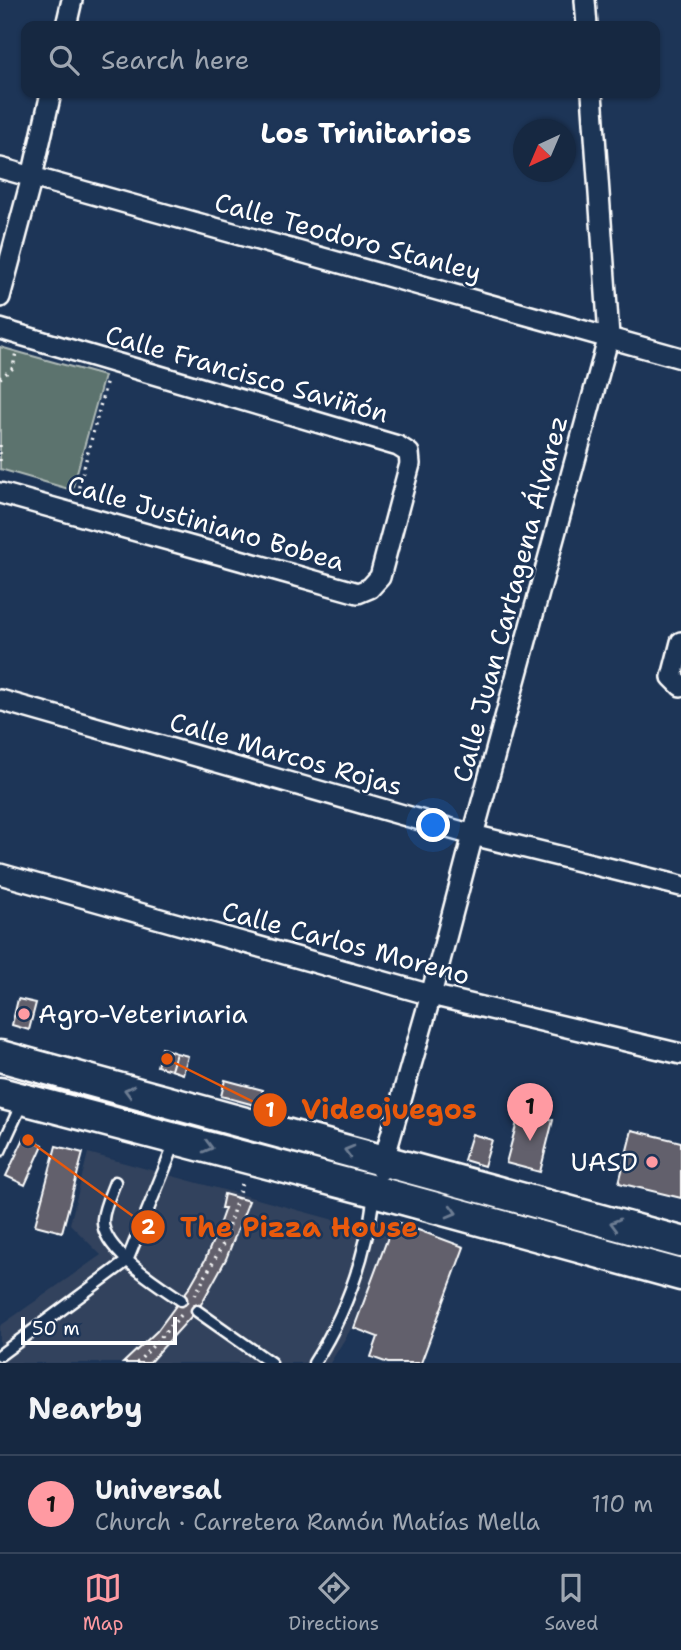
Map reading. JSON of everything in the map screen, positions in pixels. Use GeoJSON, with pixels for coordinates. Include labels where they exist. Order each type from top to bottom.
{"type":"FeatureCollection","features":[{"type":"Feature","properties":{"kind":"main road"},"geometry":{"type":"LineString","coordinates":[[0,1056],[681,1242]]}},
{"type":"Feature","properties":{"kind":"main road"},"geometry":{"type":"LineString","coordinates":[[12,1096],[681,1275]]}},
{"type":"Feature","properties":{"kind":"street"},"geometry":{"type":"LineString","coordinates":[[67,21],[72,0]]}},
{"type":"Feature","properties":{"kind":"street"},"geometry":{"type":"LineString","coordinates":[[585,0],[587,21]]}},
{"type":"Feature","properties":{"kind":"street"},"geometry":{"type":"LineString","coordinates":[[0,297],[33,177],[50,98]]}},
{"type":"Feature","properties":{"kind":"street","name":"Calle Juan Cartagena Álvarez"},"geometry":{"type":"LineString","coordinates":[[374,1191],[431,995],[609,336],[592,98]]}},
{"type":"Feature","properties":{"kind":"street","name":"Calle Teodoro Stanley"},"geometry":{"type":"LineString","coordinates":[[0,168],[681,358]]}},
{"type":"Feature","properties":{"kind":"street","name":"Calle Francisco Saviñón"},"geometry":{"type":"LineString","coordinates":[[9,332],[398,446],[409,453],[410,464],[396,523]]}},
{"type":"Feature","properties":{"kind":"street","name":"Calle Justiniano Bobea"},"geometry":{"type":"LineString","coordinates":[[0,493],[358,593],[370,588],[380,577],[396,523]]}},
{"type":"Feature","properties":{"kind":"street"},"geometry":{"type":"LineString","coordinates":[[681,642],[672,677],[681,686]]}},
{"type":"Feature","properties":{"kind":"street","name":"Calle Marcos Rojas"},"geometry":{"type":"LineString","coordinates":[[0,700],[473,835],[681,886]]}},
{"type":"Feature","properties":{"kind":"street","name":"Calle Carlos Moreno"},"geometry":{"type":"LineString","coordinates":[[0,874],[431,995],[681,1054]]}},
{"type":"Feature","properties":{"kind":"lane"},"geometry":{"type":"LineString","coordinates":[[0,1151],[12,1096]]}},
{"type":"Feature","properties":{"kind":"lane"},"geometry":{"type":"LineString","coordinates":[[0,1355],[127,1261],[176,1139]]}},
{"type":"Feature","properties":{"kind":"lane"},"geometry":{"type":"LineString","coordinates":[[115,1182],[103,1220],[105,1233],[127,1261],[271,1363]]}},
{"type":"Feature","properties":{"kind":"lane"},"geometry":{"type":"LineString","coordinates":[[314,1363],[352,1291],[370,1225],[374,1191]]}},
{"type":"Feature","properties":{"kind":"path"},"geometry":{"type":"LineString","coordinates":[[0,378],[13,368],[9,332]]}},
{"type":"Feature","properties":{"kind":"path"},"geometry":{"type":"LineString","coordinates":[[72,513],[112,363]]}},
{"type":"Feature","properties":{"kind":"path"},"geometry":{"type":"LineString","coordinates":[[0,445],[0,465]]}},
{"type":"Feature","properties":{"kind":"path"},"geometry":{"type":"LineString","coordinates":[[195,1296],[223,1244],[250,1158]]}},
{"type":"Feature","properties":{"kind":"path"},"geometry":{"type":"LineString","coordinates":[[137,1363],[178,1322],[189,1305]]}},
{"type":"Feature","properties":{"kind":"shaded area"},"geometry":{"type":"Polygon","coordinates":[[[88,1153],[389,1235],[354,1324],[330,1363],[0,1363],[0,1326],[101,1255],[70,1224],[88,1153]]]}},
{"type":"Feature","properties":{"kind":"green space"},"geometry":{"type":"Polygon","coordinates":[[[0,347],[104,376],[72,490],[0,469],[0,347]]]}},
{"type":"Feature","properties":{"kind":"building","name":"Agro-Veterinaria"},"geometry":{"type":"Polygon","coordinates":[[[18,999],[36,1003],[29,1030],[12,1025],[18,999]]]}},
{"type":"Feature","properties":{"kind":"building"},"geometry":{"type":"Polygon","coordinates":[[[162,1048],[176,1053],[171,1070],[157,1066],[162,1048]]]}},
{"type":"Feature","properties":{"kind":"building"},"geometry":{"type":"Polygon","coordinates":[[[176,1053],[188,1056],[183,1074],[171,1070],[176,1053]]]}},
{"type":"Feature","properties":{"kind":"building"},"geometry":{"type":"Polygon","coordinates":[[[225,1080],[263,1090],[258,1106],[221,1096],[225,1080]]]}},
{"type":"Feature","properties":{"kind":"building"},"geometry":{"type":"Polygon","coordinates":[[[520,1111],[553,1120],[540,1172],[506,1163],[520,1111]]]}},
{"type":"Feature","properties":{"kind":"building","name":"UASD"},"geometry":{"type":"Polygon","coordinates":[[[632,1130],[681,1142],[681,1198],[619,1183],[632,1130]]]}},
{"type":"Feature","properties":{"kind":"building"},"geometry":{"type":"Polygon","coordinates":[[[472,1134],[492,1140],[484,1166],[464,1160],[472,1134]]]}},
{"type":"Feature","properties":{"kind":"building"},"geometry":{"type":"Polygon","coordinates":[[[25,1136],[43,1145],[25,1185],[6,1176],[25,1136]]]}},
{"type":"Feature","properties":{"kind":"building"},"geometry":{"type":"Polygon","coordinates":[[[56,1146],[83,1153],[62,1232],[35,1225],[56,1146]]]}},
{"type":"Feature","properties":{"kind":"building"},"geometry":{"type":"Polygon","coordinates":[[[224,1194],[249,1201],[226,1259],[199,1308],[149,1363],[123,1363],[157,1331],[189,1288],[216,1233],[225,1208],[221,1208],[224,1194]]]}},
{"type":"Feature","properties":{"kind":"building"},"geometry":{"type":"Polygon","coordinates":[[[394,1221],[464,1247],[421,1363],[388,1363],[371,1357],[378,1337],[354,1328],[394,1221]]]}},
{"type":"Feature","properties":{"kind":"place","name":"Agro-Veterinaria"},"geometry":{"type":"Point","coordinates":[24,1014]}},
{"type":"Feature","properties":{"kind":"place","name":"Videojuegos"},"geometry":{"type":"Point","coordinates":[167,1059]}},
{"type":"Feature","properties":{"kind":"place","name":"The Pizza House"},"geometry":{"type":"Point","coordinates":[28,1140]}},
{"type":"Feature","properties":{"kind":"place","name":"Universal"},"geometry":{"type":"Point","coordinates":[530,1141]}},
{"type":"Feature","properties":{"kind":"place","name":"UASD"},"geometry":{"type":"Point","coordinates":[652,1162]}},
{"type":"Feature","properties":{"kind":"district","name":"Los Trinitarios"},"geometry":{"type":"Point","coordinates":[366,133]}}]}
